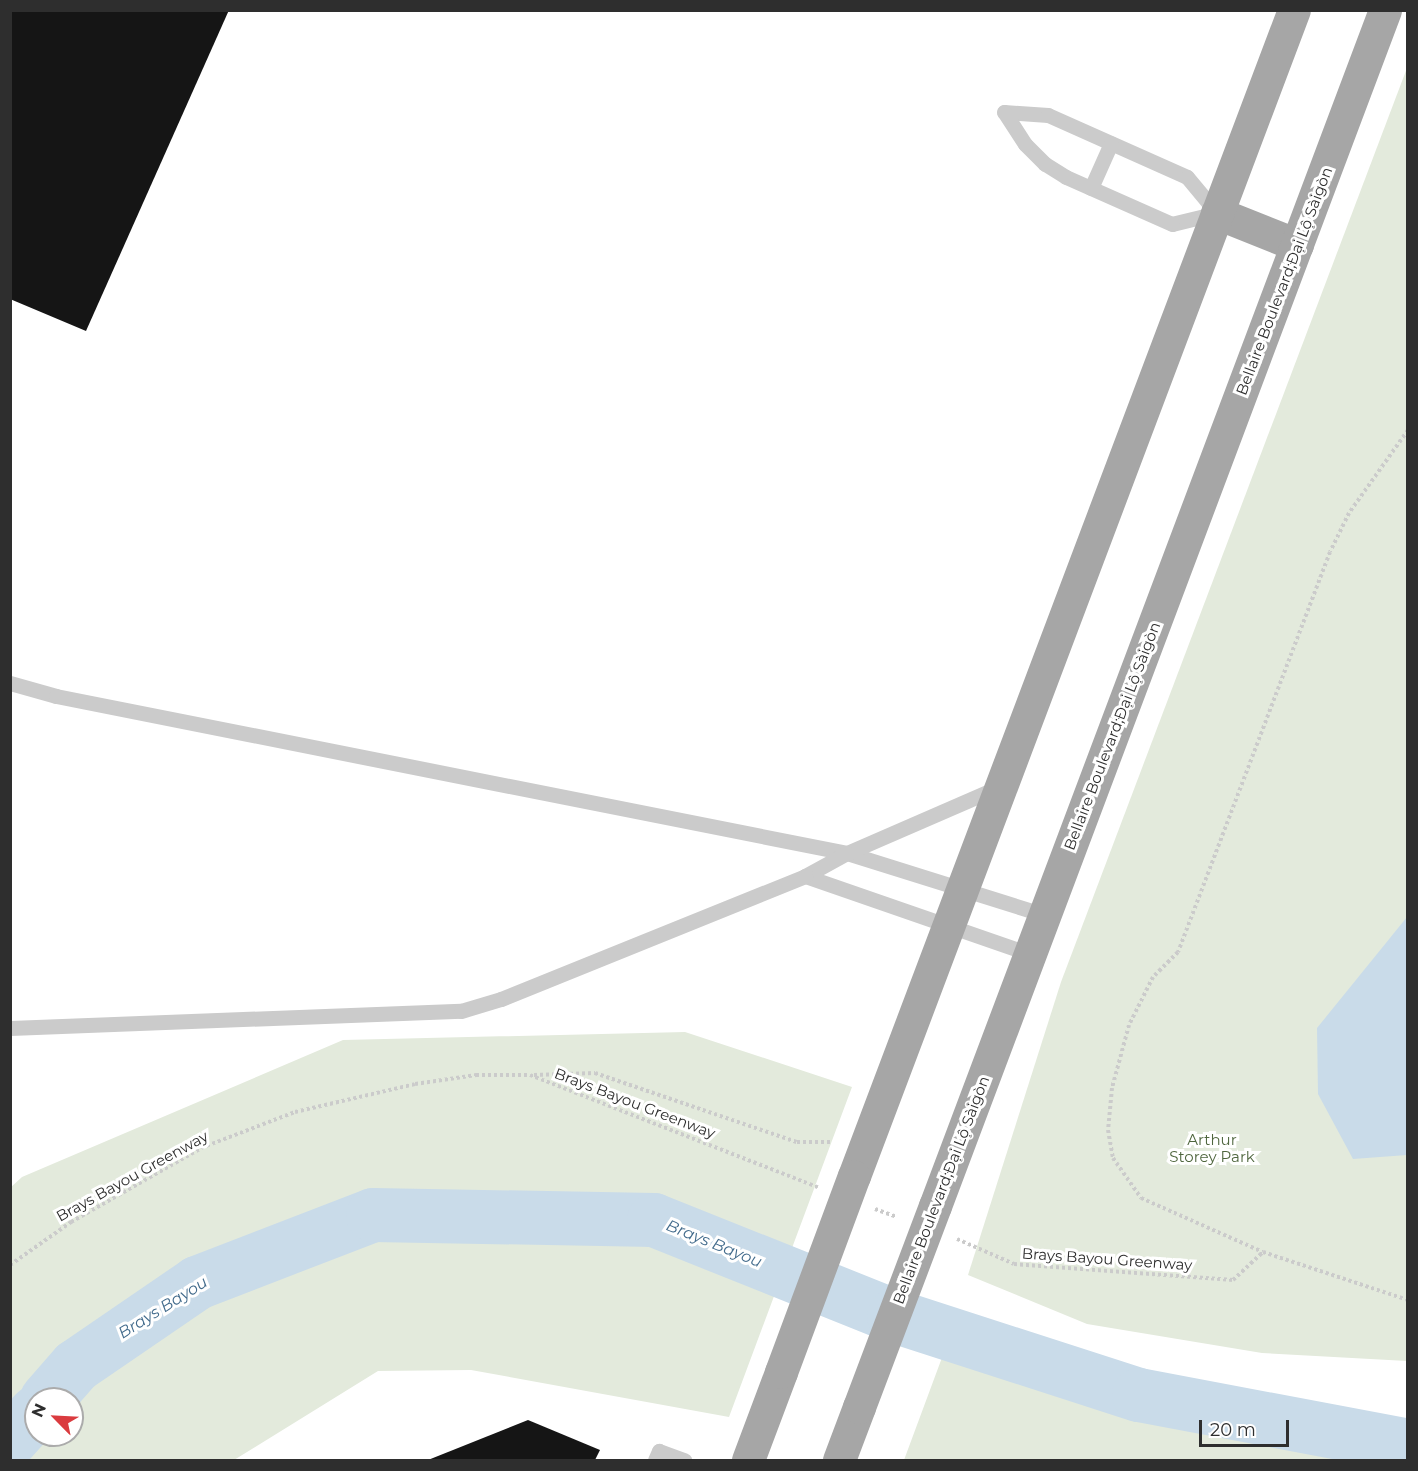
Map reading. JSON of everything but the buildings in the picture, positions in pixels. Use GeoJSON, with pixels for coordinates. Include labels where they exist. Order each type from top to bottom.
{"type":"FeatureCollection","features":[{"type":"Feature","properties":{"kind":"main road"},"geometry":{"type":"LineString","coordinates":[[748,1461],[1294,10]]}},
{"type":"Feature","properties":{"kind":"main road","name":"Bellaire Boulevard;Đại Lộ Sàigòn"},"geometry":{"type":"LineString","coordinates":[[839,1461],[859,1407],[940,1220],[1030,954],[1385,10]]}},
{"type":"Feature","properties":{"kind":"main road"},"geometry":{"type":"LineString","coordinates":[[1217,213],[1297,245]]}},
{"type":"Feature","properties":{"kind":"lane"},"geometry":{"type":"LineString","coordinates":[[1004,112],[1048,115],[1187,177],[1217,213],[1172,224],[1091,188],[1045,164],[1025,144],[1004,112]]}},
{"type":"Feature","properties":{"kind":"lane"},"geometry":{"type":"LineString","coordinates":[[1091,188],[1112,143]]}},
{"type":"Feature","properties":{"kind":"lane"},"geometry":{"type":"LineString","coordinates":[[10,683],[68,698],[848,853],[1045,915]]}},
{"type":"Feature","properties":{"kind":"lane"},"geometry":{"type":"LineString","coordinates":[[10,1028],[461,1011],[501,999],[806,876],[848,853],[1002,785]]}},
{"type":"Feature","properties":{"kind":"lane"},"geometry":{"type":"LineString","coordinates":[[806,876],[1030,954]]}},
{"type":"Feature","properties":{"kind":"lane"},"geometry":{"type":"LineString","coordinates":[[655,1461],[659,1451],[684,1461]]}},
{"type":"Feature","properties":{"kind":"path"},"geometry":{"type":"LineString","coordinates":[[1407,430],[1349,513],[1330,552],[1178,951],[1153,977],[1142,994],[1129,1025],[1112,1088],[1108,1130],[1113,1158],[1141,1198],[1263,1252],[1407,1300]]}},
{"type":"Feature","properties":{"kind":"path"},"geometry":{"type":"LineString","coordinates":[[530,1075],[595,1073],[797,1142],[837,1142],[859,1163]]}},
{"type":"Feature","properties":{"kind":"path","name":"Brays Bayou Greenway"},"geometry":{"type":"LineString","coordinates":[[10,1265],[71,1222],[201,1148],[295,1113],[415,1084],[476,1074],[530,1075],[824,1189]]}},
{"type":"Feature","properties":{"kind":"path"},"geometry":{"type":"LineString","coordinates":[[868,1206],[901,1218]]}},
{"type":"Feature","properties":{"kind":"path","name":"Brays Bayou Greenway"},"geometry":{"type":"LineString","coordinates":[[940,1220],[1014,1264],[1233,1280],[1263,1252]]}},
{"type":"Feature","properties":{"kind":"green space","name":"Arthur Storey Park"},"geometry":{"type":"Polygon","coordinates":[[[1407,68],[1407,1361],[1262,1353],[1087,1324],[968,1275],[1061,982],[1407,68]]]}},
{"type":"Feature","properties":{"kind":"green space"},"geometry":{"type":"Polygon","coordinates":[[[685,1032],[852,1087],[729,1417],[471,1370],[378,1371],[234,1460],[11,1460],[10,1188],[22,1177],[343,1040],[685,1032]]]}},
{"type":"Feature","properties":{"kind":"green space"},"geometry":{"type":"Polygon","coordinates":[[[950,1336],[1014,1366],[1218,1414],[1407,1427],[1407,1460],[904,1460],[950,1336]]]}},
{"type":"Feature","properties":{"kind":"water"},"geometry":{"type":"Polygon","coordinates":[[[1407,917],[1407,1155],[1353,1159],[1318,1094],[1317,1028],[1407,917]]]}},
{"type":"Feature","properties":{"kind":"waterway","name":"Brays Bayou"},"geometry":{"type":"LineString","coordinates":[[58,1387],[76,1366],[197,1283],[373,1215],[654,1220],[894,1316],[1139,1395],[1408,1446]]}},
{"type":"Feature","properties":{"kind":"waterway","name":"Brays Bayou"},"geometry":{"type":"LineString","coordinates":[[10,1441],[24,1425]]}}]}
